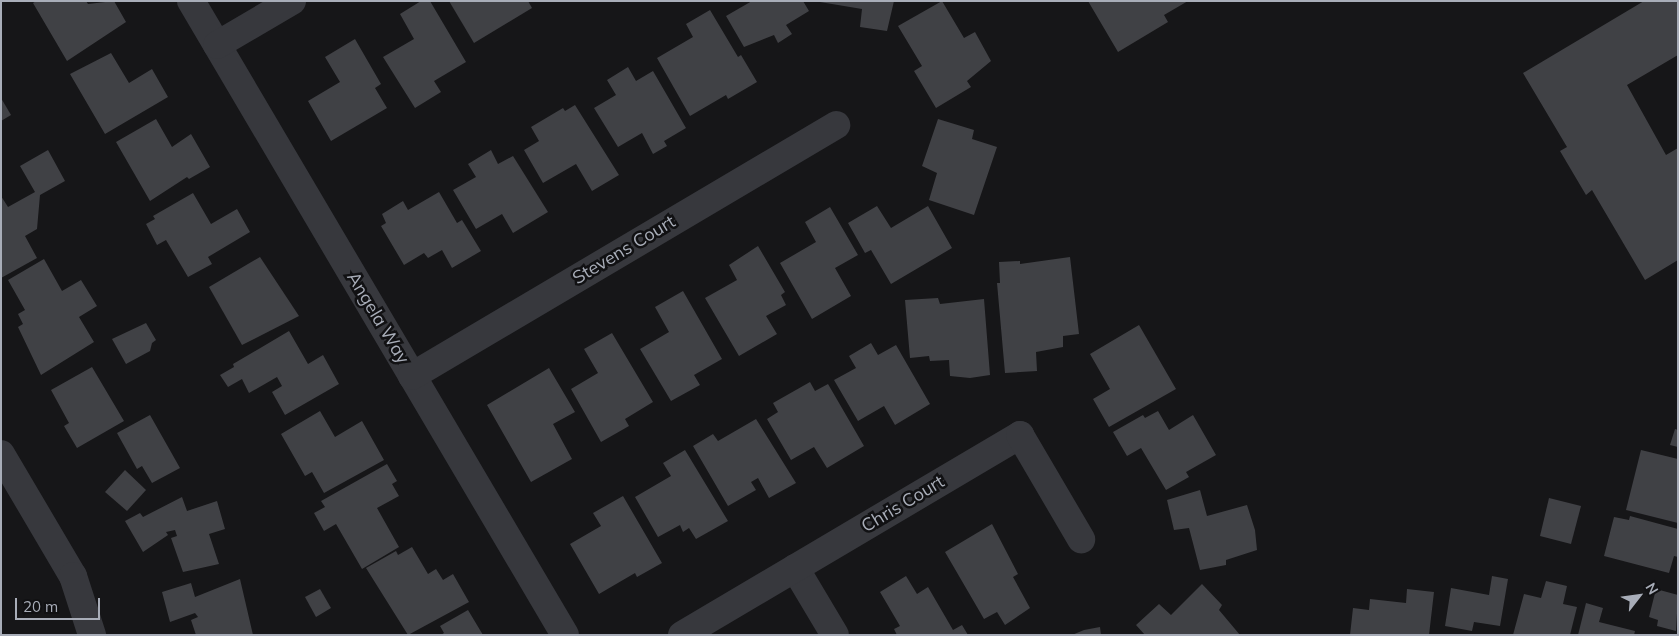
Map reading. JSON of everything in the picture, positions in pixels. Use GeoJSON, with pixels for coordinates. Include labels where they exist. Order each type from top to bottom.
{"type":"FeatureCollection","features":[{"type":"Feature","properties":{"kind":"street","name":"Angela Way"},"geometry":{"type":"LineString","coordinates":[[191,1],[565,635]]}},
{"type":"Feature","properties":{"kind":"street"},"geometry":{"type":"LineString","coordinates":[[217,45],[292,1]]}},
{"type":"Feature","properties":{"kind":"street","name":"Stevens Court"},"geometry":{"type":"LineString","coordinates":[[412,376],[836,125]]}},
{"type":"Feature","properties":{"kind":"street","name":"Chris Court"},"geometry":{"type":"LineString","coordinates":[[682,635],[1020,435],[1081,539]]}},
{"type":"Feature","properties":{"kind":"street"},"geometry":{"type":"LineString","coordinates":[[1,454],[73,576],[92,635]]}},
{"type":"Feature","properties":{"kind":"street"},"geometry":{"type":"LineString","coordinates":[[795,568],[835,635]]}},
{"type":"Feature","properties":{"kind":"building"},"geometry":{"type":"Polygon","coordinates":[[[36,1],[86,1],[88,4],[114,1],[126,22],[67,61],[33,3],[36,1]]]}},
{"type":"Feature","properties":{"kind":"building"},"geometry":{"type":"Polygon","coordinates":[[[421,1],[430,1],[466,62],[434,81],[441,92],[415,108],[383,57],[414,39],[400,14],[421,1]]]}},
{"type":"Feature","properties":{"kind":"building"},"geometry":{"type":"Polygon","coordinates":[[[449,1],[528,1],[532,8],[474,43],[449,1]]]}},
{"type":"Feature","properties":{"kind":"building"},"geometry":{"type":"Polygon","coordinates":[[[752,1],[803,1],[809,11],[786,25],[792,34],[778,43],[774,35],[744,47],[726,16],[752,1]]]}},
{"type":"Feature","properties":{"kind":"building"},"geometry":{"type":"Polygon","coordinates":[[[814,1],[894,1],[887,31],[860,27],[862,9],[814,1]]]}},
{"type":"Feature","properties":{"kind":"building"},"geometry":{"type":"Polygon","coordinates":[[[942,1],[964,38],[975,32],[991,61],[967,81],[971,87],[936,108],[914,71],[922,66],[898,26],[942,1]]]}},
{"type":"Feature","properties":{"kind":"building"},"geometry":{"type":"Polygon","coordinates":[[[1088,1],[1188,1],[1164,15],[1168,22],[1118,52],[1088,1]]]}},
{"type":"Feature","properties":{"kind":"building"},"geometry":{"type":"Polygon","coordinates":[[[1644,1],[1678,1],[1678,55],[1627,85],[1666,155],[1678,148],[1678,260],[1645,280],[1592,190],[1586,195],[1560,151],[1567,147],[1523,73],[1644,1]]]}},
{"type":"Feature","properties":{"kind":"building"},"geometry":{"type":"Polygon","coordinates":[[[710,10],[738,57],[741,55],[757,82],[728,99],[726,95],[690,116],[657,58],[693,37],[686,24],[710,10]]]}},
{"type":"Feature","properties":{"kind":"building"},"geometry":{"type":"Polygon","coordinates":[[[355,39],[381,84],[375,88],[387,108],[331,141],[308,101],[340,82],[325,57],[355,39]]]}},
{"type":"Feature","properties":{"kind":"building"},"geometry":{"type":"Polygon","coordinates":[[[111,53],[129,83],[152,69],[168,97],[105,134],[70,74],[111,53]]]}},
{"type":"Feature","properties":{"kind":"building"},"geometry":{"type":"Polygon","coordinates":[[[628,67],[636,81],[653,71],[686,128],[664,141],[667,146],[653,154],[642,133],[618,147],[594,108],[616,95],[607,80],[628,67]]]}},
{"type":"Feature","properties":{"kind":"building"},"geometry":{"type":"Polygon","coordinates":[[[1,98],[11,115],[1,121],[1,98]]]}},
{"type":"Feature","properties":{"kind":"building"},"geometry":{"type":"Polygon","coordinates":[[[575,105],[619,175],[592,191],[576,164],[543,183],[524,150],[539,141],[531,127],[563,108],[565,111],[575,105]]]}},
{"type":"Feature","properties":{"kind":"building"},"geometry":{"type":"Polygon","coordinates":[[[156,119],[172,147],[191,134],[210,167],[189,179],[187,177],[150,201],[116,142],[156,119]]]}},
{"type":"Feature","properties":{"kind":"building"},"geometry":{"type":"Polygon","coordinates":[[[938,119],[974,130],[972,139],[997,147],[974,215],[929,200],[937,173],[922,166],[938,119]]]}},
{"type":"Feature","properties":{"kind":"building"},"geometry":{"type":"Polygon","coordinates":[[[48,150],[65,181],[40,195],[37,229],[25,236],[37,258],[1,278],[1,196],[8,207],[35,192],[20,166],[48,150]]]}},
{"type":"Feature","properties":{"kind":"building"},"geometry":{"type":"Polygon","coordinates":[[[491,150],[498,164],[513,156],[548,212],[513,233],[502,214],[476,229],[453,190],[476,177],[468,164],[491,150]]]}},
{"type":"Feature","properties":{"kind":"building"},"geometry":{"type":"Polygon","coordinates":[[[439,192],[457,223],[462,220],[481,251],[452,268],[442,250],[428,258],[424,253],[404,265],[381,226],[386,223],[382,214],[403,201],[408,210],[439,192]]]}},
{"type":"Feature","properties":{"kind":"building"},"geometry":{"type":"Polygon","coordinates":[[[193,193],[211,224],[237,209],[250,232],[208,257],[212,264],[188,277],[166,240],[157,245],[146,224],[155,219],[153,216],[193,193]]]}},
{"type":"Feature","properties":{"kind":"building"},"geometry":{"type":"Polygon","coordinates":[[[877,206],[891,228],[928,206],[952,248],[891,284],[871,250],[865,253],[848,223],[877,206]]]}},
{"type":"Feature","properties":{"kind":"building"},"geometry":{"type":"Polygon","coordinates":[[[830,207],[858,255],[835,268],[851,296],[812,319],[780,263],[816,242],[805,222],[830,207]]]}},
{"type":"Feature","properties":{"kind":"building"},"geometry":{"type":"Polygon","coordinates":[[[758,246],[785,292],[781,295],[786,305],[766,316],[777,334],[739,356],[705,298],[737,280],[729,265],[758,246]]]}},
{"type":"Feature","properties":{"kind":"building"},"geometry":{"type":"Polygon","coordinates":[[[260,257],[299,316],[242,345],[209,287],[260,257]]]}},
{"type":"Feature","properties":{"kind":"building"},"geometry":{"type":"Polygon","coordinates":[[[1070,257],[1079,334],[1063,336],[1063,347],[1036,352],[1037,371],[1005,373],[997,283],[1000,283],[999,262],[1020,261],[1020,264],[1070,257]]]}},
{"type":"Feature","properties":{"kind":"building"},"geometry":{"type":"Polygon","coordinates":[[[44,259],[62,291],[81,280],[97,306],[79,317],[94,342],[41,375],[18,327],[23,324],[18,314],[25,310],[8,280],[44,259]]]}},
{"type":"Feature","properties":{"kind":"building"},"geometry":{"type":"Polygon","coordinates":[[[683,291],[722,359],[694,375],[700,385],[671,401],[640,349],[669,332],[655,307],[683,291]]]}},
{"type":"Feature","properties":{"kind":"building"},"geometry":{"type":"Polygon","coordinates":[[[938,298],[940,304],[984,299],[990,375],[970,378],[950,376],[949,360],[930,361],[929,356],[910,358],[905,300],[938,298]]]}},
{"type":"Feature","properties":{"kind":"building"},"geometry":{"type":"Polygon","coordinates":[[[146,323],[156,340],[152,343],[150,351],[126,364],[112,339],[146,323]]]}},
{"type":"Feature","properties":{"kind":"building"},"geometry":{"type":"Polygon","coordinates":[[[1139,325],[1176,389],[1109,427],[1093,399],[1110,389],[1090,354],[1139,325]]]}},
{"type":"Feature","properties":{"kind":"building"},"geometry":{"type":"Polygon","coordinates":[[[289,331],[308,364],[323,355],[339,384],[285,415],[272,392],[282,386],[277,377],[249,393],[242,379],[228,387],[220,375],[234,367],[233,364],[289,331]]]}},
{"type":"Feature","properties":{"kind":"building"},"geometry":{"type":"Polygon","coordinates":[[[612,333],[653,402],[625,419],[629,426],[601,442],[571,389],[598,373],[584,349],[612,333]]]}},
{"type":"Feature","properties":{"kind":"building"},"geometry":{"type":"Polygon","coordinates":[[[871,343],[878,355],[896,345],[930,404],[895,425],[884,406],[858,421],[834,380],[856,368],[849,356],[871,343]]]}},
{"type":"Feature","properties":{"kind":"building"},"geometry":{"type":"Polygon","coordinates":[[[92,367],[124,421],[77,448],[64,426],[69,423],[51,390],[92,367]]]}},
{"type":"Feature","properties":{"kind":"building"},"geometry":{"type":"Polygon","coordinates":[[[549,368],[575,412],[553,424],[572,459],[531,482],[487,405],[549,368]]]}},
{"type":"Feature","properties":{"kind":"building"},"geometry":{"type":"Polygon","coordinates":[[[810,382],[815,391],[828,384],[864,446],[827,468],[814,447],[791,460],[767,419],[778,412],[773,403],[810,382]]]}},
{"type":"Feature","properties":{"kind":"building"},"geometry":{"type":"Polygon","coordinates":[[[320,411],[335,437],[362,421],[384,460],[324,493],[312,472],[305,476],[281,434],[320,411]]]}},
{"type":"Feature","properties":{"kind":"building"},"geometry":{"type":"Polygon","coordinates":[[[1158,411],[1169,430],[1193,415],[1216,455],[1186,472],[1189,477],[1166,490],[1141,448],[1127,456],[1113,432],[1143,415],[1145,418],[1158,411]]]}},
{"type":"Feature","properties":{"kind":"building"},"geometry":{"type":"Polygon","coordinates":[[[150,415],[180,468],[152,483],[142,466],[137,469],[117,433],[150,415]]]}},
{"type":"Feature","properties":{"kind":"building"},"geometry":{"type":"Polygon","coordinates":[[[756,419],[796,483],[769,498],[758,478],[751,482],[756,490],[728,506],[693,446],[713,434],[718,441],[756,419]]]}},
{"type":"Feature","properties":{"kind":"building"},"geometry":{"type":"Polygon","coordinates":[[[1675,429],[1678,430],[1678,447],[1670,445],[1675,429]]]}},
{"type":"Feature","properties":{"kind":"building"},"geometry":{"type":"Polygon","coordinates":[[[685,450],[728,521],[696,539],[689,528],[683,532],[680,525],[658,537],[635,497],[671,476],[663,463],[685,450]]]}},
{"type":"Feature","properties":{"kind":"building"},"geometry":{"type":"Polygon","coordinates":[[[1641,450],[1678,459],[1678,523],[1626,510],[1641,450]]]}},
{"type":"Feature","properties":{"kind":"building"},"geometry":{"type":"Polygon","coordinates":[[[387,464],[397,481],[392,484],[399,496],[377,508],[399,547],[362,569],[336,524],[324,531],[314,513],[325,507],[321,501],[387,464]]]}},
{"type":"Feature","properties":{"kind":"building"},"geometry":{"type":"Polygon","coordinates":[[[125,470],[146,490],[127,511],[105,492],[125,470]]]}},
{"type":"Feature","properties":{"kind":"building"},"geometry":{"type":"Polygon","coordinates":[[[1200,490],[1207,516],[1247,505],[1255,530],[1257,550],[1226,560],[1226,565],[1200,570],[1189,528],[1174,530],[1167,500],[1200,490]]]}},
{"type":"Feature","properties":{"kind":"building"},"geometry":{"type":"Polygon","coordinates":[[[623,496],[662,563],[637,577],[635,573],[599,594],[570,544],[601,526],[593,513],[623,496]]]}},
{"type":"Feature","properties":{"kind":"building"},"geometry":{"type":"Polygon","coordinates":[[[182,497],[187,511],[217,501],[225,529],[209,534],[219,564],[183,572],[171,538],[177,536],[175,530],[166,532],[168,535],[143,552],[125,521],[140,513],[143,517],[182,497]]]}},
{"type":"Feature","properties":{"kind":"building"},"geometry":{"type":"Polygon","coordinates":[[[1549,498],[1581,506],[1571,544],[1540,536],[1549,498]]]}},
{"type":"Feature","properties":{"kind":"building"},"geometry":{"type":"Polygon","coordinates":[[[1630,516],[1678,529],[1678,557],[1674,556],[1669,573],[1604,556],[1614,517],[1629,520],[1630,516]]]}},
{"type":"Feature","properties":{"kind":"building"},"geometry":{"type":"Polygon","coordinates":[[[992,524],[1018,574],[1013,577],[1030,608],[1005,625],[997,612],[984,619],[945,552],[992,524]]]}},
{"type":"Feature","properties":{"kind":"building"},"geometry":{"type":"Polygon","coordinates":[[[412,547],[428,574],[436,569],[443,580],[453,574],[469,602],[408,635],[366,568],[396,551],[398,555],[412,547]]]}},
{"type":"Feature","properties":{"kind":"building"},"geometry":{"type":"Polygon","coordinates":[[[906,576],[917,594],[928,587],[953,630],[962,625],[968,635],[897,635],[894,629],[900,626],[880,592],[906,576]]]}},
{"type":"Feature","properties":{"kind":"building"},"geometry":{"type":"Polygon","coordinates":[[[1492,576],[1508,579],[1500,626],[1474,622],[1472,631],[1445,626],[1451,588],[1489,595],[1492,576]]]}},
{"type":"Feature","properties":{"kind":"building"},"geometry":{"type":"Polygon","coordinates":[[[240,579],[253,635],[196,635],[191,620],[198,617],[195,613],[170,622],[162,592],[191,583],[195,597],[240,579]]]}},
{"type":"Feature","properties":{"kind":"building"},"geometry":{"type":"Polygon","coordinates":[[[1546,581],[1567,586],[1563,604],[1577,607],[1570,635],[1513,635],[1524,594],[1541,598],[1546,581]]]}},
{"type":"Feature","properties":{"kind":"building"},"geometry":{"type":"Polygon","coordinates":[[[1202,584],[1222,605],[1219,610],[1240,635],[1145,635],[1136,625],[1159,604],[1171,615],[1202,584]]]}},
{"type":"Feature","properties":{"kind":"building"},"geometry":{"type":"Polygon","coordinates":[[[320,589],[331,608],[316,617],[305,597],[320,589]]]}},
{"type":"Feature","properties":{"kind":"building"},"geometry":{"type":"Polygon","coordinates":[[[1407,589],[1434,592],[1429,635],[1350,635],[1353,608],[1369,610],[1370,599],[1406,603],[1407,589]]]}},
{"type":"Feature","properties":{"kind":"building"},"geometry":{"type":"Polygon","coordinates":[[[1656,589],[1678,595],[1676,631],[1657,626],[1658,620],[1649,617],[1656,589]]]}},
{"type":"Feature","properties":{"kind":"building"},"geometry":{"type":"Polygon","coordinates":[[[1586,603],[1603,608],[1599,622],[1635,631],[1634,635],[1578,635],[1586,603]]]}},
{"type":"Feature","properties":{"kind":"building"},"geometry":{"type":"Polygon","coordinates":[[[468,610],[483,635],[441,635],[444,633],[440,626],[468,610]]]}},
{"type":"Feature","properties":{"kind":"building"},"geometry":{"type":"Polygon","coordinates":[[[1100,627],[1101,635],[1072,635],[1084,630],[1100,627]]]}}]}
